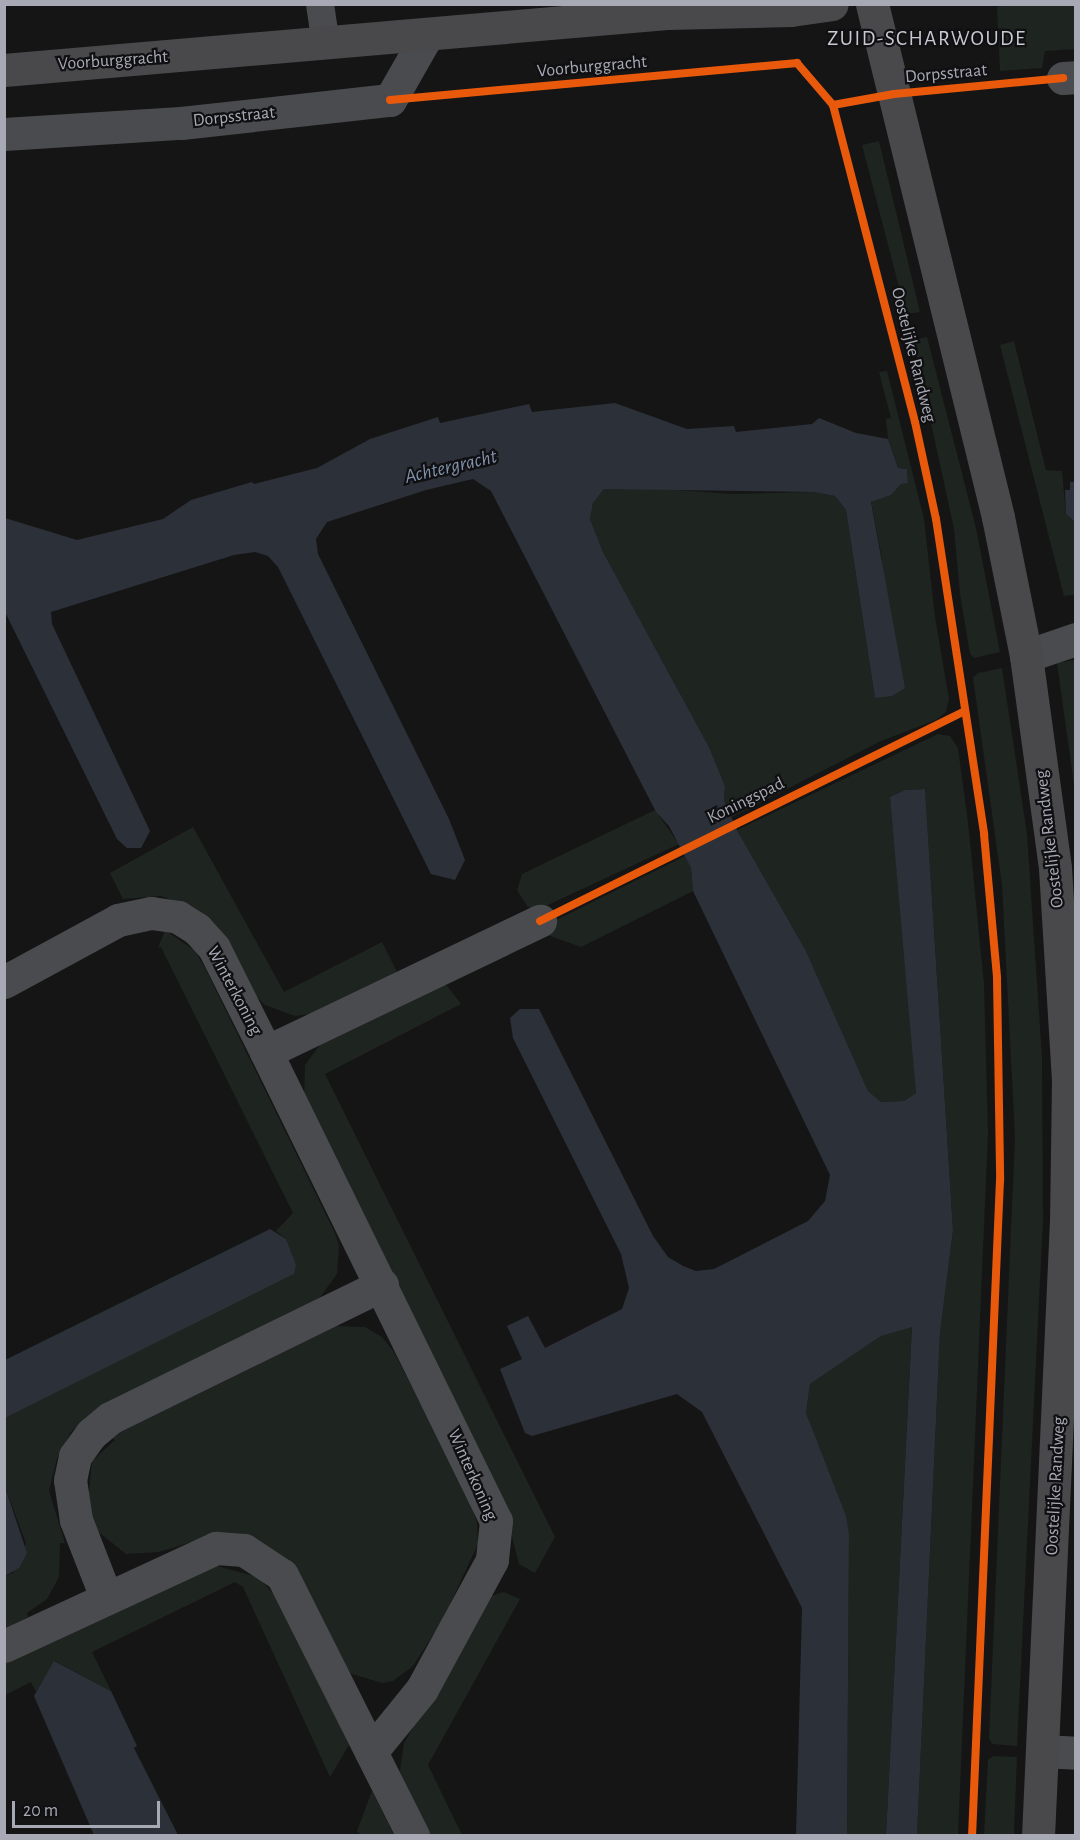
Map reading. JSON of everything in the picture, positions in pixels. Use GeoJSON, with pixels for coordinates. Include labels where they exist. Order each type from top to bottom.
{"type":"FeatureCollection","features":[{"type":"Feature","properties":{"kind":"street","name":"Voorburggracht"},"geometry":{"type":"LineString","coordinates":[[4,70],[426,37],[667,13],[791,10],[832,4]]}},
{"type":"Feature","properties":{"kind":"street","name":"Oostelijke Randweg"},"geometry":{"type":"LineString","coordinates":[[872,4],[993,495],[1026,656],[1055,868],[1068,1080],[1063,1342],[1038,1836]]}},
{"type":"Feature","properties":{"kind":"street","name":"Dorpsstraat"},"geometry":{"type":"LineString","coordinates":[[4,134],[181,123],[390,100],[426,37]]}},
{"type":"Feature","properties":{"kind":"street"},"geometry":{"type":"LineString","coordinates":[[1026,656],[1076,639]]}},
{"type":"Feature","properties":{"kind":"street","name":"Winterkoning"},"geometry":{"type":"LineString","coordinates":[[4,982],[118,920],[151,913],[178,917],[197,929],[214,948],[267,1052],[496,1521],[492,1560],[422,1689],[371,1752]]}},
{"type":"Feature","properties":{"kind":"street","name":"Winterkoning"},"geometry":{"type":"LineString","coordinates":[[267,1052],[540,921]]}},
{"type":"Feature","properties":{"kind":"street"},"geometry":{"type":"LineString","coordinates":[[106,1597],[76,1520],[70,1480],[75,1456],[92,1434],[110,1419],[382,1285]]}},
{"type":"Feature","properties":{"kind":"street"},"geometry":{"type":"LineString","coordinates":[[4,1646],[216,1548],[244,1550],[267,1562],[282,1575],[413,1836]]}},
{"type":"Feature","properties":{"kind":"street"},"geometry":{"type":"LineString","coordinates":[[1042,1752],[1076,1753]]}},
{"type":"Feature","properties":{"kind":"lane"},"geometry":{"type":"LineString","coordinates":[[320,4],[326,45]]}},
{"type":"Feature","properties":{"kind":"shaded area"},"geometry":{"type":"Polygon","coordinates":[[[1075,5],[1075,49],[1045,51],[1042,68],[1000,71],[997,7],[1075,5]]]}},
{"type":"Feature","properties":{"kind":"shaded area"},"geometry":{"type":"Polygon","coordinates":[[[879,141],[920,312],[906,314],[862,145],[879,141]]]}},
{"type":"Feature","properties":{"kind":"shaded area"},"geometry":{"type":"Polygon","coordinates":[[[927,337],[976,528],[1000,652],[974,658],[970,654],[960,594],[954,529],[913,340],[927,337]]]}},
{"type":"Feature","properties":{"kind":"shaded area"},"geometry":{"type":"Polygon","coordinates":[[[1014,341],[1046,470],[1062,471],[1066,514],[1075,522],[1075,595],[1064,596],[1000,345],[1014,341]]]}},
{"type":"Feature","properties":{"kind":"shaded area"},"geometry":{"type":"Polygon","coordinates":[[[887,371],[924,519],[935,617],[949,699],[946,712],[936,720],[881,741],[732,817],[724,800],[725,786],[709,747],[603,552],[590,519],[593,503],[604,489],[634,487],[732,494],[813,492],[835,496],[846,510],[875,698],[882,559],[871,501],[891,495],[900,484],[908,482],[907,469],[898,468],[888,439],[886,419],[891,418],[879,372],[887,371]]]}},
{"type":"Feature","properties":{"kind":"shaded area"},"geometry":{"type":"Polygon","coordinates":[[[1076,660],[1075,792],[1057,663],[1076,660]]]}},
{"type":"Feature","properties":{"kind":"shaded area"},"geometry":{"type":"Polygon","coordinates":[[[1002,668],[1027,834],[1042,1057],[1043,1220],[1017,1746],[992,1744],[989,1738],[1015,1137],[1002,885],[973,678],[978,673],[1002,668]]]}},
{"type":"Feature","properties":{"kind":"shaded area"},"geometry":{"type":"Polygon","coordinates":[[[938,734],[950,736],[958,748],[968,822],[984,984],[988,1133],[958,1835],[917,1835],[940,1333],[953,1230],[925,789],[905,790],[890,797],[915,1062],[916,1093],[904,1101],[881,1102],[868,1091],[806,951],[737,830],[938,734]]]}},
{"type":"Feature","properties":{"kind":"shaded area"},"geometry":{"type":"Polygon","coordinates":[[[655,810],[679,844],[535,911],[527,906],[517,890],[522,874],[655,810]]]}},
{"type":"Feature","properties":{"kind":"shaded area"},"geometry":{"type":"Polygon","coordinates":[[[193,827],[284,992],[382,942],[397,972],[310,1014],[295,1016],[265,1005],[252,992],[194,908],[161,896],[123,899],[110,873],[193,827]]]}},
{"type":"Feature","properties":{"kind":"shaded area"},"geometry":{"type":"Polygon","coordinates":[[[685,856],[691,868],[693,891],[581,947],[547,935],[542,927],[685,856]]]}},
{"type":"Feature","properties":{"kind":"shaded area"},"geometry":{"type":"Polygon","coordinates":[[[165,930],[195,951],[206,970],[335,1233],[339,1246],[337,1274],[318,1300],[85,1419],[71,1432],[57,1459],[49,1491],[65,1543],[60,1543],[59,1577],[47,1599],[27,1613],[28,1617],[5,1629],[5,1576],[13,1573],[26,1543],[5,1487],[5,1418],[294,1274],[286,1239],[276,1231],[293,1213],[161,947],[158,948],[165,930]]]}},
{"type":"Feature","properties":{"kind":"shaded area"},"geometry":{"type":"Polygon","coordinates":[[[445,983],[461,1004],[325,1074],[555,1537],[535,1573],[519,1564],[507,1517],[304,1101],[305,1065],[325,1038],[445,983]]]}},
{"type":"Feature","properties":{"kind":"shaded area"},"geometry":{"type":"Polygon","coordinates":[[[337,1326],[365,1327],[382,1337],[394,1352],[470,1500],[477,1523],[478,1544],[442,1621],[413,1666],[393,1681],[382,1683],[349,1673],[220,1533],[159,1552],[126,1554],[96,1530],[83,1492],[89,1491],[92,1461],[115,1440],[111,1437],[128,1425],[337,1326]]]}},
{"type":"Feature","properties":{"kind":"shaded area"},"geometry":{"type":"Polygon","coordinates":[[[912,1326],[886,1835],[847,1835],[849,1534],[806,1413],[810,1384],[881,1336],[912,1326]]]}},
{"type":"Feature","properties":{"kind":"shaded area"},"geometry":{"type":"Polygon","coordinates":[[[213,1565],[258,1577],[285,1606],[349,1745],[330,1777],[243,1587],[235,1582],[92,1652],[111,1691],[55,1661],[36,1692],[31,1682],[5,1695],[5,1663],[213,1565]]]}},
{"type":"Feature","properties":{"kind":"shaded area"},"geometry":{"type":"Polygon","coordinates":[[[504,1592],[520,1599],[428,1765],[462,1835],[429,1835],[403,1785],[400,1770],[404,1743],[488,1597],[504,1592]]]}},
{"type":"Feature","properties":{"kind":"shaded area"},"geometry":{"type":"Polygon","coordinates":[[[993,1756],[1017,1757],[1014,1835],[984,1835],[988,1760],[993,1756]]]}},
{"type":"Feature","properties":{"kind":"shaded area"},"geometry":{"type":"Polygon","coordinates":[[[372,1791],[394,1835],[361,1835],[357,1831],[372,1791]]]}},
{"type":"Feature","properties":{"kind":"water","name":"Achtergracht"},"geometry":{"type":"Polygon","coordinates":[[[615,403],[687,429],[734,426],[736,432],[812,424],[819,418],[856,433],[888,439],[898,468],[907,469],[908,483],[901,484],[891,495],[871,502],[905,688],[892,696],[875,698],[846,510],[835,496],[813,492],[604,489],[593,503],[590,519],[603,552],[709,747],[725,786],[724,800],[737,830],[806,951],[868,1091],[881,1102],[904,1101],[916,1093],[890,797],[905,790],[925,789],[953,1230],[940,1333],[917,1835],[886,1835],[912,1327],[881,1336],[810,1384],[806,1413],[846,1516],[849,1534],[847,1835],[796,1835],[802,1608],[702,1412],[677,1394],[532,1436],[525,1433],[500,1369],[522,1359],[507,1326],[528,1316],[545,1348],[622,1309],[629,1288],[621,1254],[513,1038],[510,1018],[520,1009],[539,1009],[653,1236],[668,1257],[683,1266],[696,1271],[714,1269],[808,1221],[825,1201],[830,1175],[693,891],[691,868],[669,826],[656,812],[491,491],[473,479],[426,490],[327,522],[316,539],[318,554],[449,819],[465,860],[455,880],[431,874],[278,567],[268,556],[255,552],[234,555],[51,612],[52,624],[150,831],[141,848],[127,848],[117,839],[5,612],[5,518],[77,540],[163,519],[191,500],[252,482],[254,484],[317,468],[370,439],[438,417],[440,423],[529,404],[532,412],[615,403]]]}},
{"type":"Feature","properties":{"kind":"water"},"geometry":{"type":"Polygon","coordinates":[[[1070,482],[1075,482],[1075,522],[1066,514],[1065,490],[1070,490],[1070,482]]]}},
{"type":"Feature","properties":{"kind":"water"},"geometry":{"type":"Polygon","coordinates":[[[270,1229],[286,1239],[296,1265],[294,1274],[5,1418],[5,1360],[270,1229]]]}},
{"type":"Feature","properties":{"kind":"water"},"geometry":{"type":"Polygon","coordinates":[[[5,1487],[27,1553],[19,1568],[5,1576],[5,1487]]]}},
{"type":"Feature","properties":{"kind":"water"},"geometry":{"type":"Polygon","coordinates":[[[54,1661],[111,1691],[137,1746],[134,1748],[178,1835],[94,1835],[34,1696],[54,1661]]]}},
{"type":"Feature","properties":{"kind":"cycle path"},"geometry":{"type":"LineString","coordinates":[[797,63],[833,105],[915,422],[936,519],[984,834],[997,978],[1000,1180],[972,1836]]}},
{"type":"Feature","properties":{"kind":"cycle path"},"geometry":{"type":"LineString","coordinates":[[390,100],[797,63]]}},
{"type":"Feature","properties":{"kind":"cycle path"},"geometry":{"type":"LineString","coordinates":[[833,105],[894,94],[1063,78]]}},
{"type":"Feature","properties":{"kind":"cycle path","name":"Koningspad"},"geometry":{"type":"LineString","coordinates":[[540,921],[965,711]]}},
{"type":"Feature","properties":{"kind":"district","name":"ZUID-SCHARWOUDE"},"geometry":{"type":"Point","coordinates":[927,39]}}]}
